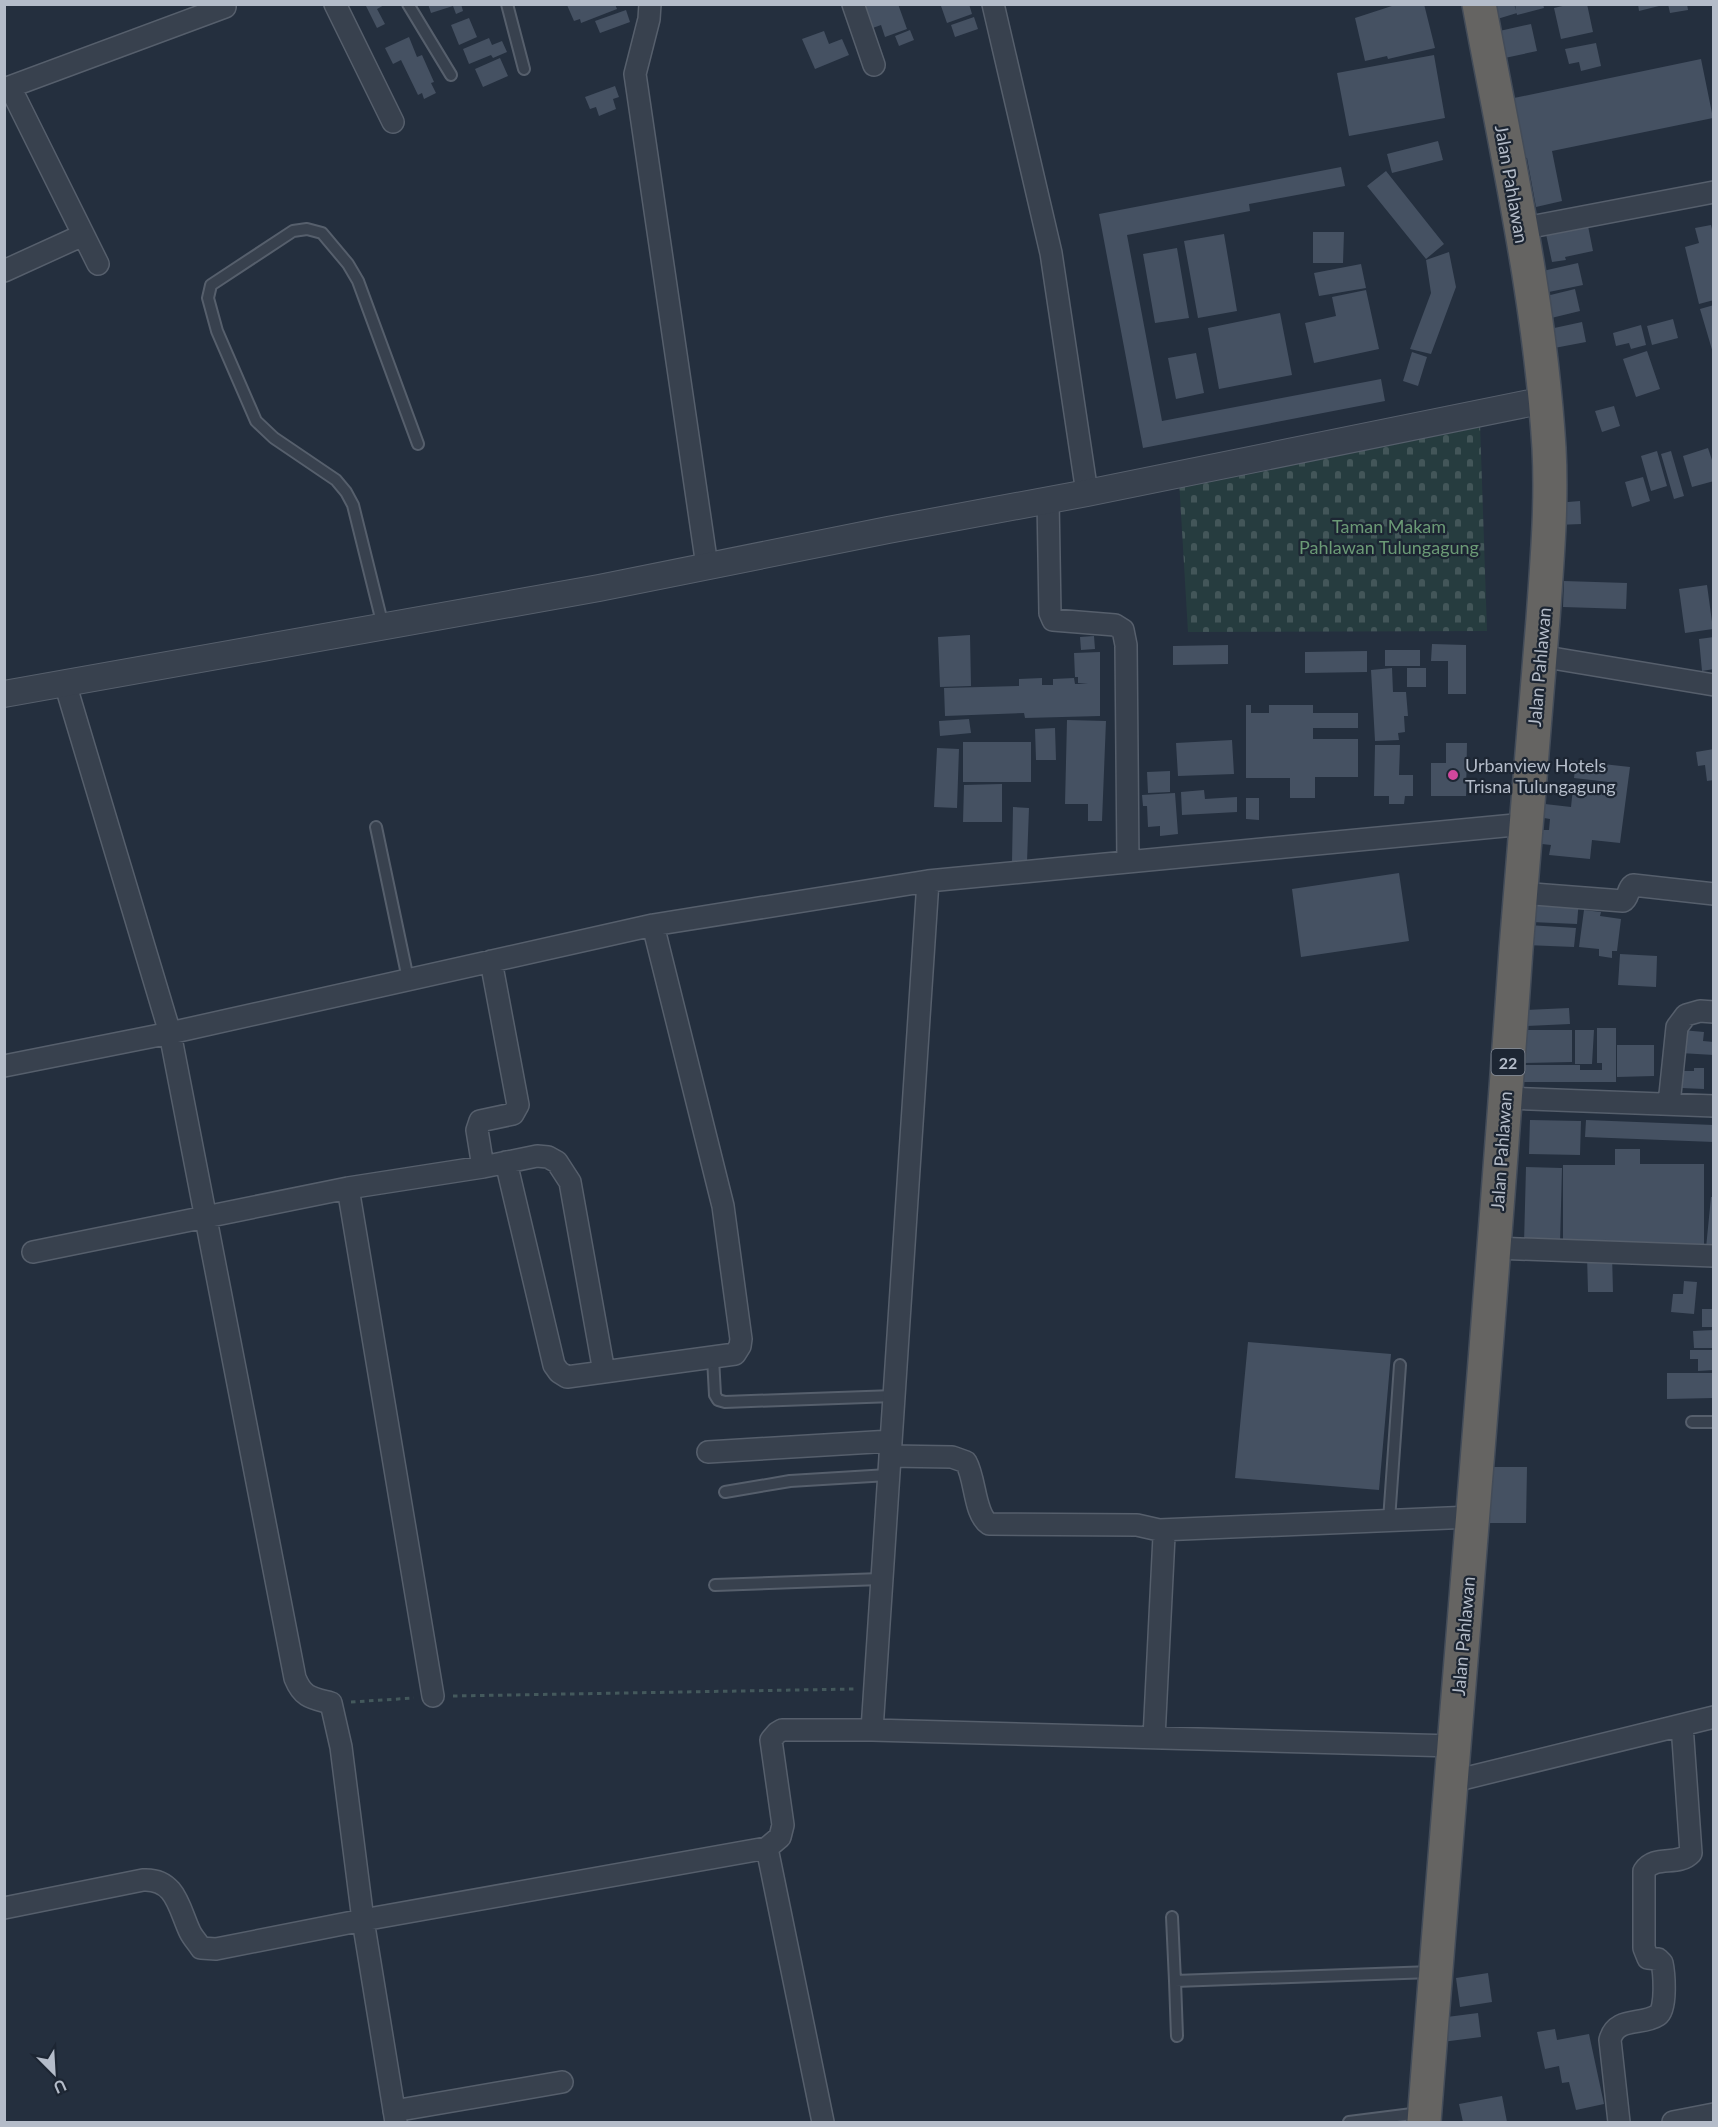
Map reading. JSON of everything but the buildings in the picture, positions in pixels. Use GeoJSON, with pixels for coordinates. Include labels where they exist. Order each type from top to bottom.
{"type":"FeatureCollection","features":[{"type":"Feature","properties":{"kind":"highway","name":"Jalan Pahlawan"},"geometry":{"type":"LineString","coordinates":[[1424,2117],[1506,1098],[1550,511],[1545,400],[1520,229],[1479,4]]}},
{"type":"Feature","properties":{"kind":"street"},"geometry":{"type":"LineString","coordinates":[[335,4],[393,122]]}},
{"type":"Feature","properties":{"kind":"street"},"geometry":{"type":"LineString","coordinates":[[650,4],[649,19],[635,74],[707,566]]}},
{"type":"Feature","properties":{"kind":"street"},"geometry":{"type":"LineString","coordinates":[[853,4],[874,65]]}},
{"type":"Feature","properties":{"kind":"street"},"geometry":{"type":"LineString","coordinates":[[993,4],[1051,252],[1087,493]]}},
{"type":"Feature","properties":{"kind":"street"},"geometry":{"type":"LineString","coordinates":[[98,264],[7,88],[227,5]]}},
{"type":"Feature","properties":{"kind":"street"},"geometry":{"type":"LineString","coordinates":[[1520,229],[1713,192]]}},
{"type":"Feature","properties":{"kind":"street"},"geometry":{"type":"LineString","coordinates":[[4,270],[83,235]]}},
{"type":"Feature","properties":{"kind":"street"},"geometry":{"type":"LineString","coordinates":[[4,694],[588,590],[1087,493],[1545,400]]}},
{"type":"Feature","properties":{"kind":"street"},"geometry":{"type":"LineString","coordinates":[[1048,499],[1050,613],[1053,620],[1115,625],[1123,630],[1126,645],[1128,862]]}},
{"type":"Feature","properties":{"kind":"street"},"geometry":{"type":"LineString","coordinates":[[1540,656],[1713,685]]}},
{"type":"Feature","properties":{"kind":"street"},"geometry":{"type":"LineString","coordinates":[[65,683],[170,1033],[295,1678],[307,1696],[331,1703],[341,1747],[363,1920],[395,2116],[562,2082]]}},
{"type":"Feature","properties":{"kind":"street"},"geometry":{"type":"LineString","coordinates":[[4,1066],[170,1033],[653,925],[928,881],[1525,824]]}},
{"type":"Feature","properties":{"kind":"street"},"geometry":{"type":"LineString","coordinates":[[872,1730],[928,881]]}},
{"type":"Feature","properties":{"kind":"street"},"geometry":{"type":"LineString","coordinates":[[1520,893],[1624,901],[1633,885],[1713,894]]}},
{"type":"Feature","properties":{"kind":"street"},"geometry":{"type":"LineString","coordinates":[[506,1162],[554,1365],[559,1372],[567,1377],[735,1354],[740,1346],[723,1206],[653,925]]}},
{"type":"Feature","properties":{"kind":"street"},"geometry":{"type":"LineString","coordinates":[[483,1167],[477,1130],[480,1121],[513,1114],[518,1105],[490,961]]}},
{"type":"Feature","properties":{"kind":"street"},"geometry":{"type":"LineString","coordinates":[[1669,1104],[1677,1027],[1686,1015],[1700,1011],[1713,1012]]}},
{"type":"Feature","properties":{"kind":"street"},"geometry":{"type":"LineString","coordinates":[[1506,1098],[1713,1106]]}},
{"type":"Feature","properties":{"kind":"street"},"geometry":{"type":"LineString","coordinates":[[33,1252],[348,1188],[483,1167],[537,1156],[548,1157],[557,1162],[570,1182],[604,1372]]}},
{"type":"Feature","properties":{"kind":"street"},"geometry":{"type":"LineString","coordinates":[[348,1188],[434,1696]]}},
{"type":"Feature","properties":{"kind":"street"},"geometry":{"type":"LineString","coordinates":[[1494,1248],[1713,1256]]}},
{"type":"Feature","properties":{"kind":"street"},"geometry":{"type":"LineString","coordinates":[[708,1452],[952,1457],[966,1462],[975,1483],[976,1502],[983,1520],[989,1524],[1137,1525],[1159,1530],[1472,1517]]}},
{"type":"Feature","properties":{"kind":"street"},"geometry":{"type":"LineString","coordinates":[[1154,1738],[1164,1536],[1159,1530]]}},
{"type":"Feature","properties":{"kind":"street"},"geometry":{"type":"LineString","coordinates":[[1450,1782],[1713,1717]]}},
{"type":"Feature","properties":{"kind":"street"},"geometry":{"type":"LineString","coordinates":[[1619,2122],[1610,2040],[1612,2031],[1620,2026],[1658,2015],[1662,2010],[1663,2002],[1662,1963],[1658,1959],[1648,1958],[1644,1948],[1644,1871],[1648,1865],[1682,1860],[1691,1853],[1682,1725]]}},
{"type":"Feature","properties":{"kind":"street"},"geometry":{"type":"LineString","coordinates":[[4,1908],[154,1879],[175,1895],[191,1935],[201,1948],[216,1949],[363,1920],[767,1848],[780,1837],[783,1825],[771,1740],[782,1730],[787,1729],[1454,1746]]}},
{"type":"Feature","properties":{"kind":"street"},"geometry":{"type":"LineString","coordinates":[[767,1848],[823,2122]]}},
{"type":"Feature","properties":{"kind":"street"},"geometry":{"type":"LineString","coordinates":[[1673,2122],[1713,2114]]}},
{"type":"Feature","properties":{"kind":"lane"},"geometry":{"type":"LineString","coordinates":[[408,4],[451,75]]}},
{"type":"Feature","properties":{"kind":"lane"},"geometry":{"type":"LineString","coordinates":[[507,4],[524,69]]}},
{"type":"Feature","properties":{"kind":"lane"},"geometry":{"type":"LineString","coordinates":[[383,626],[353,505],[336,480],[274,438],[256,421],[217,331],[208,298],[211,285],[293,231],[307,229],[322,233],[336,248],[358,281],[418,444]]}},
{"type":"Feature","properties":{"kind":"lane"},"geometry":{"type":"LineString","coordinates":[[375,827],[408,980]]}},
{"type":"Feature","properties":{"kind":"lane"},"geometry":{"type":"LineString","coordinates":[[713,1358],[715,1395],[718,1400],[726,1402],[894,1396]]}},
{"type":"Feature","properties":{"kind":"lane"},"geometry":{"type":"LineString","coordinates":[[1389,1520],[1400,1365]]}},
{"type":"Feature","properties":{"kind":"lane"},"geometry":{"type":"LineString","coordinates":[[1692,1422],[1713,1422]]}},
{"type":"Feature","properties":{"kind":"lane"},"geometry":{"type":"LineString","coordinates":[[725,1492],[790,1481],[890,1457]]}},
{"type":"Feature","properties":{"kind":"lane"},"geometry":{"type":"LineString","coordinates":[[715,1585],[881,1579]]}},
{"type":"Feature","properties":{"kind":"lane"},"geometry":{"type":"LineString","coordinates":[[1172,1917],[1177,2036]]}},
{"type":"Feature","properties":{"kind":"lane"},"geometry":{"type":"LineString","coordinates":[[1175,1981],[1435,1972]]}},
{"type":"Feature","properties":{"kind":"lane"},"geometry":{"type":"LineString","coordinates":[[1349,2122],[1424,2117]]}},
{"type":"Feature","properties":{"kind":"path"},"geometry":{"type":"LineString","coordinates":[[331,1703],[434,1696],[874,1689]]}},
{"type":"Feature","properties":{"kind":"green space","name":"Taman Makam Pahlawan Tulungagung"},"geometry":{"type":"Polygon","coordinates":[[[1480,423],[1487,631],[1188,632],[1179,480],[1480,423]]]}},
{"type":"Feature","properties":{"kind":"place","name":"Urbanview Hotels Trisna Tulungagung"},"geometry":{"type":"Point","coordinates":[1453,775]}}]}
